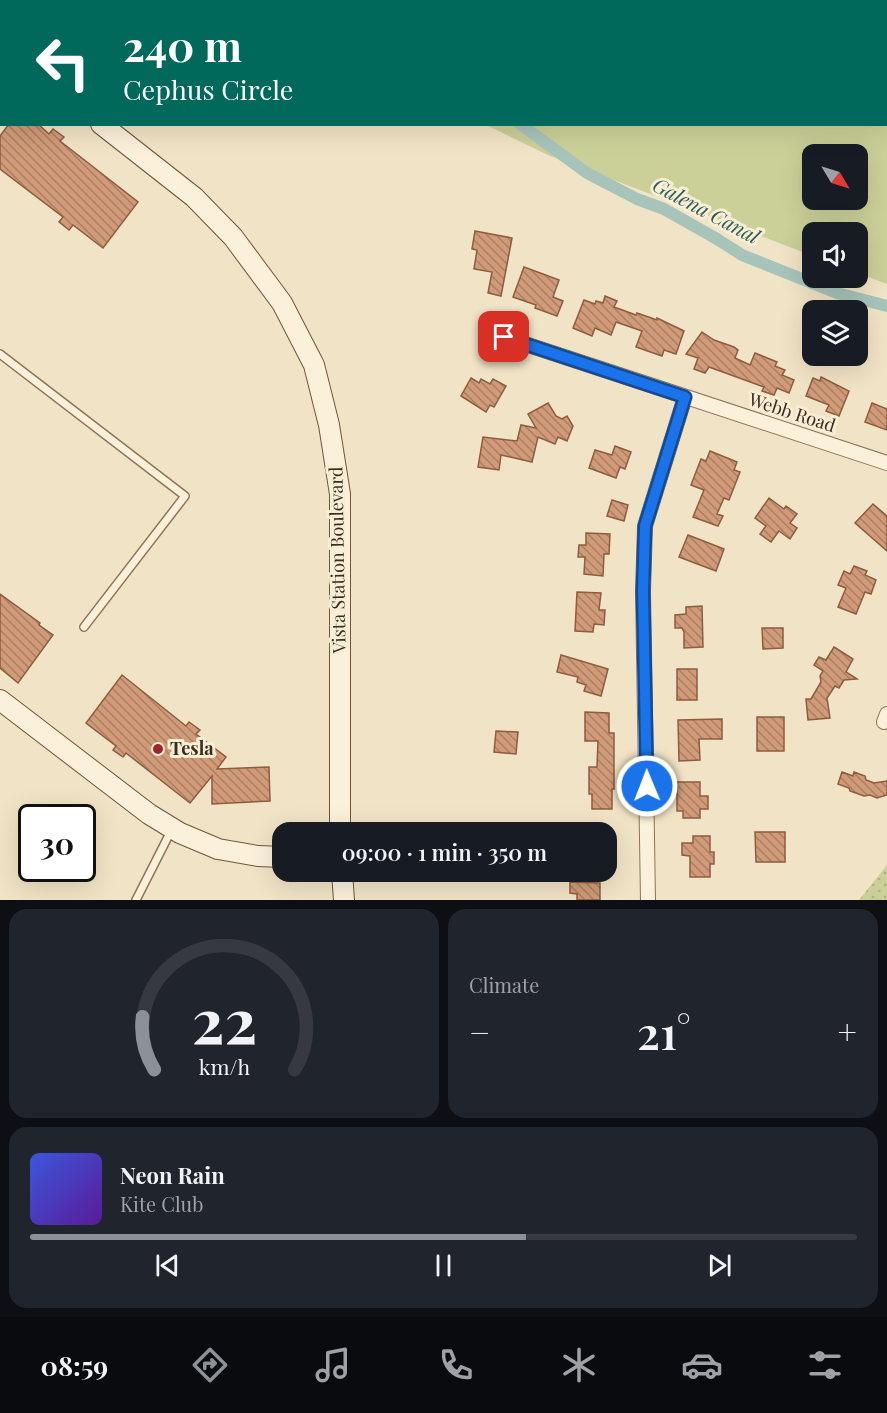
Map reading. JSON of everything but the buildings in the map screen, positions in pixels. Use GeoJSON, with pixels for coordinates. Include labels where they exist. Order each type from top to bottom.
{"type":"FeatureCollection","features":[{"type":"Feature","properties":{"kind":"street","name":"Vista Station Boulevard"},"geometry":{"type":"LineString","coordinates":[[104,126],[194,197],[233,237],[282,303],[314,365],[329,424],[340,494],[340,822]]}},
{"type":"Feature","properties":{"kind":"street","name":"Webb Road"},"geometry":{"type":"LineString","coordinates":[[504,337],[887,463]]}},
{"type":"Feature","properties":{"kind":"street"},"geometry":{"type":"LineString","coordinates":[[648,900],[643,591],[645,526],[685,397]]}},
{"type":"Feature","properties":{"kind":"street"},"geometry":{"type":"LineString","coordinates":[[0,700],[149,814],[173,828],[218,849],[272,857]]}},
{"type":"Feature","properties":{"kind":"street"},"geometry":{"type":"LineString","coordinates":[[343,882],[344,900]]}},
{"type":"Feature","properties":{"kind":"lane"},"geometry":{"type":"LineString","coordinates":[[0,354],[185,496],[84,627]]}},
{"type":"Feature","properties":{"kind":"lane"},"geometry":{"type":"LineString","coordinates":[[136,900],[173,828]]}},
{"type":"Feature","properties":{"kind":"green space"},"geometry":{"type":"Polygon","coordinates":[[[488,126],[887,126],[887,284],[868,277],[868,222],[802,222],[802,252],[548,155],[488,126]]]}},
{"type":"Feature","properties":{"kind":"green space"},"geometry":{"type":"Polygon","coordinates":[[[887,865],[887,900],[859,900],[887,865]]]}},
{"type":"Feature","properties":{"kind":"waterway","name":"Galena Canal"},"geometry":{"type":"LineString","coordinates":[[523,126],[587,173],[637,199],[664,209],[742,255],[837,293],[887,306]]}},
{"type":"Feature","properties":{"kind":"place","name":"Tesla"},"geometry":{"type":"Point","coordinates":[158,749]}},
{"type":"Feature","properties":{"kind":"route"},"geometry":{"type":"LineString","coordinates":[[504,337],[685,397],[645,526],[643,591],[647,786]]}}]}
